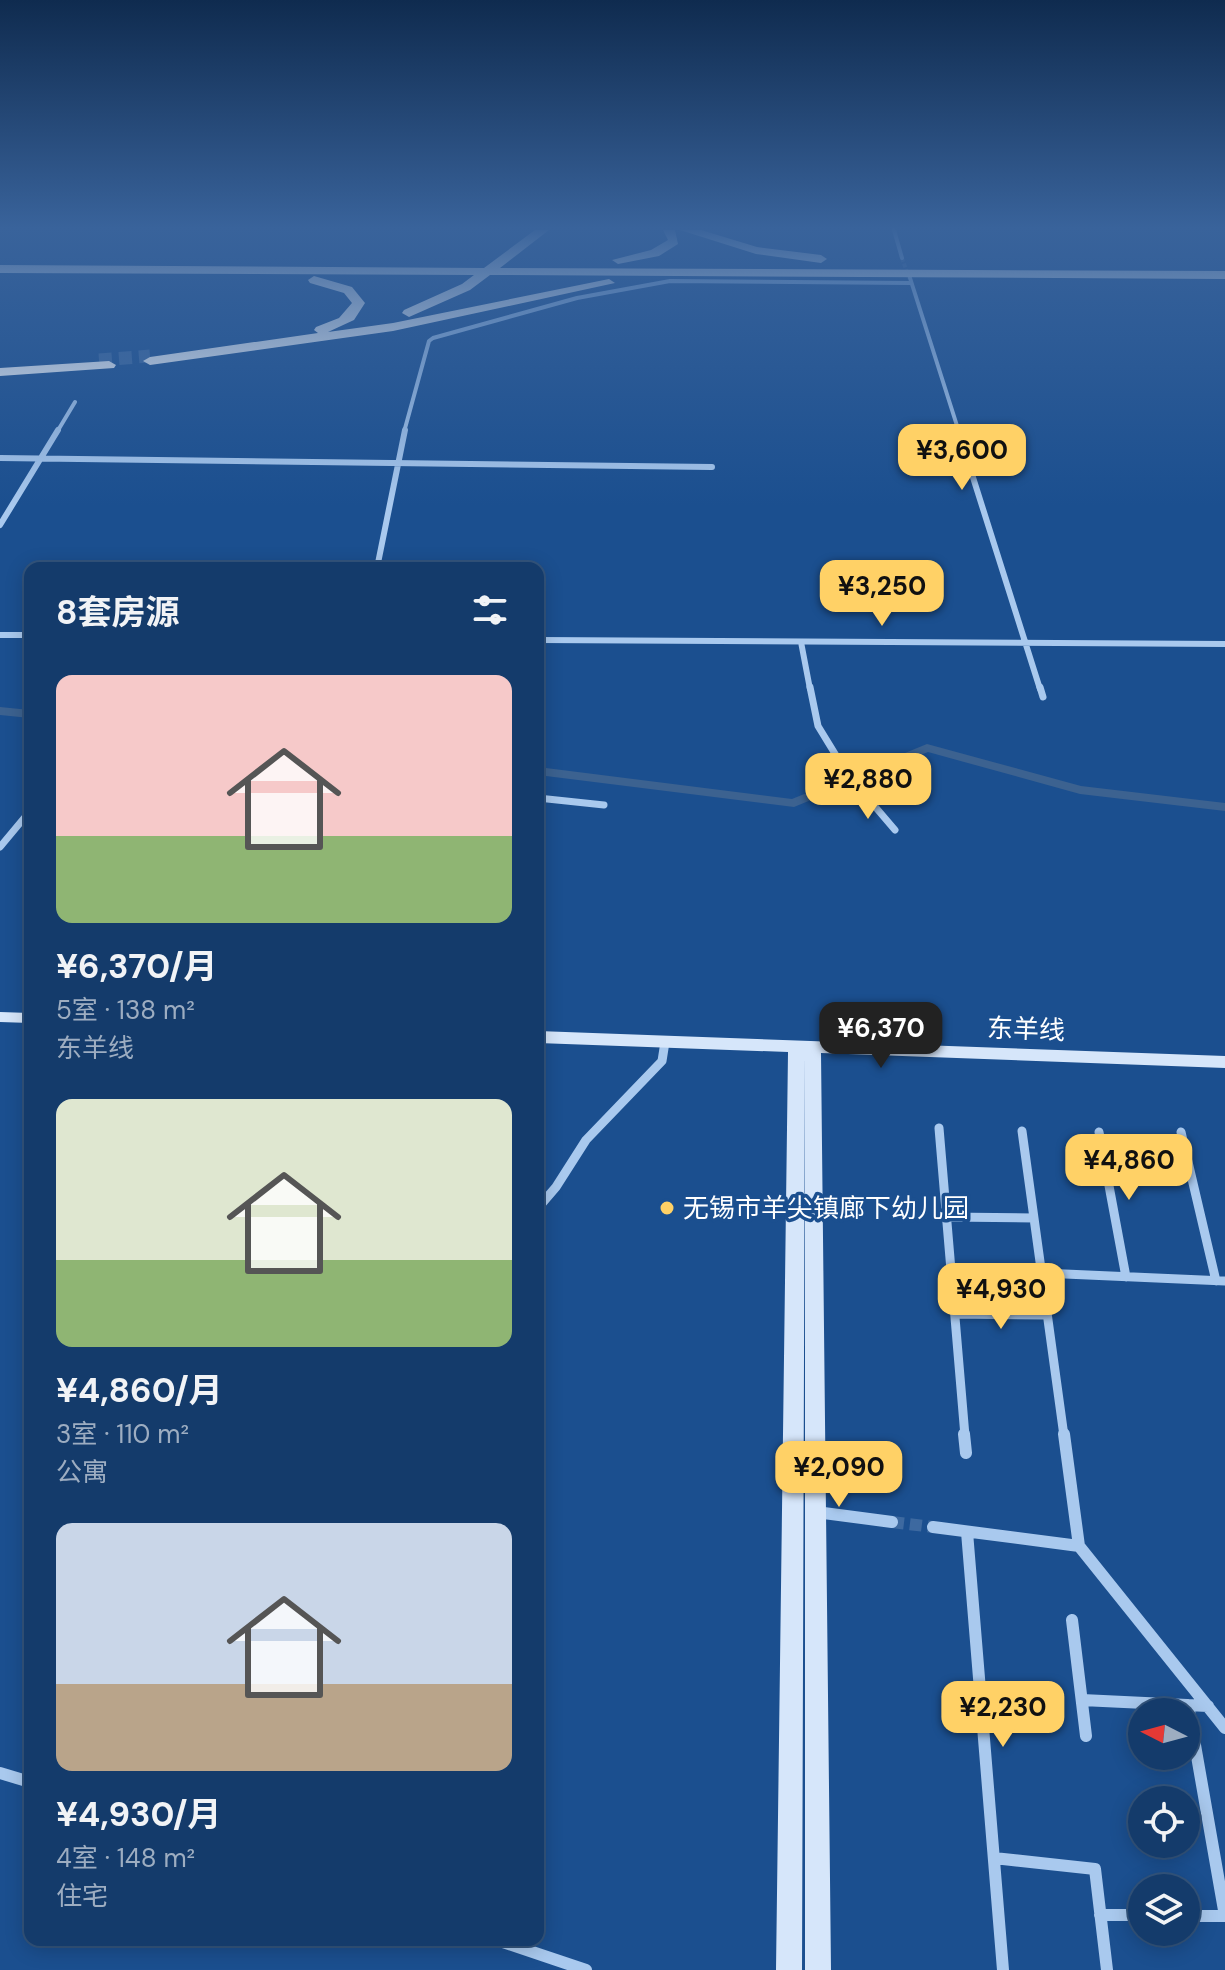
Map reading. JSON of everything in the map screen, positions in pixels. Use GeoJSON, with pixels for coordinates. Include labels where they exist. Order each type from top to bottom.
{"type":"FeatureCollection","features":[{"type":"Feature","properties":{"kind":"highway"},"geometry":{"type":"LineString","coordinates":[[269,344],[341,322]]}},
{"type":"Feature","properties":{"kind":"highway"},"geometry":{"type":"LineString","coordinates":[[269,344],[378,322]]}},
{"type":"Feature","properties":{"kind":"highway"},"geometry":{"type":"LineString","coordinates":[[150,358],[419,322]]}},
{"type":"Feature","properties":{"kind":"highway"},"geometry":{"type":"LineString","coordinates":[[0,370],[104,363]]}},
{"type":"Feature","properties":{"kind":"street"},"geometry":{"type":"LineString","coordinates":[[378,562],[396,462],[429,341],[491,322]]}},
{"type":"Feature","properties":{"kind":"street"},"geometry":{"type":"LineString","coordinates":[[923,322],[1043,697]]}},
{"type":"Feature","properties":{"kind":"street"},"geometry":{"type":"LineString","coordinates":[[0,525],[75,402]]}},
{"type":"Feature","properties":{"kind":"street"},"geometry":{"type":"LineString","coordinates":[[0,458],[712,467]]}},
{"type":"Feature","properties":{"kind":"street"},"geometry":{"type":"LineString","coordinates":[[0,635],[24,635]]}},
{"type":"Feature","properties":{"kind":"street"},"geometry":{"type":"LineString","coordinates":[[544,640],[1225,644]]}},
{"type":"Feature","properties":{"kind":"street"},"geometry":{"type":"LineString","coordinates":[[801,642],[818,726],[848,775],[866,792],[895,830]]}},
{"type":"Feature","properties":{"kind":"street"},"geometry":{"type":"LineString","coordinates":[[544,799],[604,805]]}},
{"type":"Feature","properties":{"kind":"street"},"geometry":{"type":"LineString","coordinates":[[0,847],[24,818]]}},
{"type":"Feature","properties":{"kind":"street"},"geometry":{"type":"LineString","coordinates":[[0,1017],[24,1018]]}},
{"type":"Feature","properties":{"kind":"street","name":"东羊线"},"geometry":{"type":"LineString","coordinates":[[544,1037],[1225,1062]]}},
{"type":"Feature","properties":{"kind":"street"},"geometry":{"type":"LineString","coordinates":[[544,1201],[586,1140],[662,1061],[665,1042]]}},
{"type":"Feature","properties":{"kind":"street"},"geometry":{"type":"LineString","coordinates":[[805,1047],[816,1512],[818,1970]]}},
{"type":"Feature","properties":{"kind":"street"},"geometry":{"type":"LineString","coordinates":[[789,1970],[805,1047]]}},
{"type":"Feature","properties":{"kind":"street"},"geometry":{"type":"LineString","coordinates":[[939,1128],[966,1453]]}},
{"type":"Feature","properties":{"kind":"street"},"geometry":{"type":"LineString","coordinates":[[1022,1131],[1079,1546],[1225,1728]]}},
{"type":"Feature","properties":{"kind":"street"},"geometry":{"type":"LineString","coordinates":[[1099,1132],[1126,1277]]}},
{"type":"Feature","properties":{"kind":"street"},"geometry":{"type":"LineString","coordinates":[[1042,1273],[1221,1281],[1181,1132]]}},
{"type":"Feature","properties":{"kind":"street"},"geometry":{"type":"LineString","coordinates":[[947,1217],[1034,1218]]}},
{"type":"Feature","properties":{"kind":"street"},"geometry":{"type":"LineString","coordinates":[[955,1314],[1047,1315]]}},
{"type":"Feature","properties":{"kind":"street"},"geometry":{"type":"LineString","coordinates":[[816,1512],[892,1522]]}},
{"type":"Feature","properties":{"kind":"street"},"geometry":{"type":"LineString","coordinates":[[933,1527],[1079,1546]]}},
{"type":"Feature","properties":{"kind":"street"},"geometry":{"type":"LineString","coordinates":[[967,1532],[1003,1970]]}},
{"type":"Feature","properties":{"kind":"street"},"geometry":{"type":"LineString","coordinates":[[1072,1620],[1086,1736]]}},
{"type":"Feature","properties":{"kind":"street"},"geometry":{"type":"LineString","coordinates":[[1082,1700],[1128,1702]]}},
{"type":"Feature","properties":{"kind":"street"},"geometry":{"type":"LineString","coordinates":[[1200,1706],[1208,1706]]}},
{"type":"Feature","properties":{"kind":"street"},"geometry":{"type":"LineString","coordinates":[[1199,1770],[1225,1916],[1200,1916]]}},
{"type":"Feature","properties":{"kind":"street"},"geometry":{"type":"LineString","coordinates":[[0,1773],[24,1780]]}},
{"type":"Feature","properties":{"kind":"street"},"geometry":{"type":"LineString","coordinates":[[994,1858],[1095,1869],[1107,1970]]}},
{"type":"Feature","properties":{"kind":"street"},"geometry":{"type":"LineString","coordinates":[[1100,1915],[1128,1915]]}},
{"type":"Feature","properties":{"kind":"street"},"geometry":{"type":"LineString","coordinates":[[515,1946],[586,1970]]}},
{"type":"Feature","properties":{"kind":"waterway"},"geometry":{"type":"LineString","coordinates":[[0,711],[24,713]]}},
{"type":"Feature","properties":{"kind":"waterway"},"geometry":{"type":"LineString","coordinates":[[544,772],[794,803],[927,748],[1080,790],[1225,807]]}},
{"type":"Feature","properties":{"kind":"tunnel"},"geometry":{"type":"LineString","coordinates":[[99,360],[150,356]]}},
{"type":"Feature","properties":{"kind":"tunnel"},"geometry":{"type":"LineString","coordinates":[[892,1522],[933,1527]]}},
{"type":"Feature","properties":{"kind":"place","name":"无锡市羊尖镇廊下幼儿园"},"geometry":{"type":"Point","coordinates":[667,1208]}}]}
